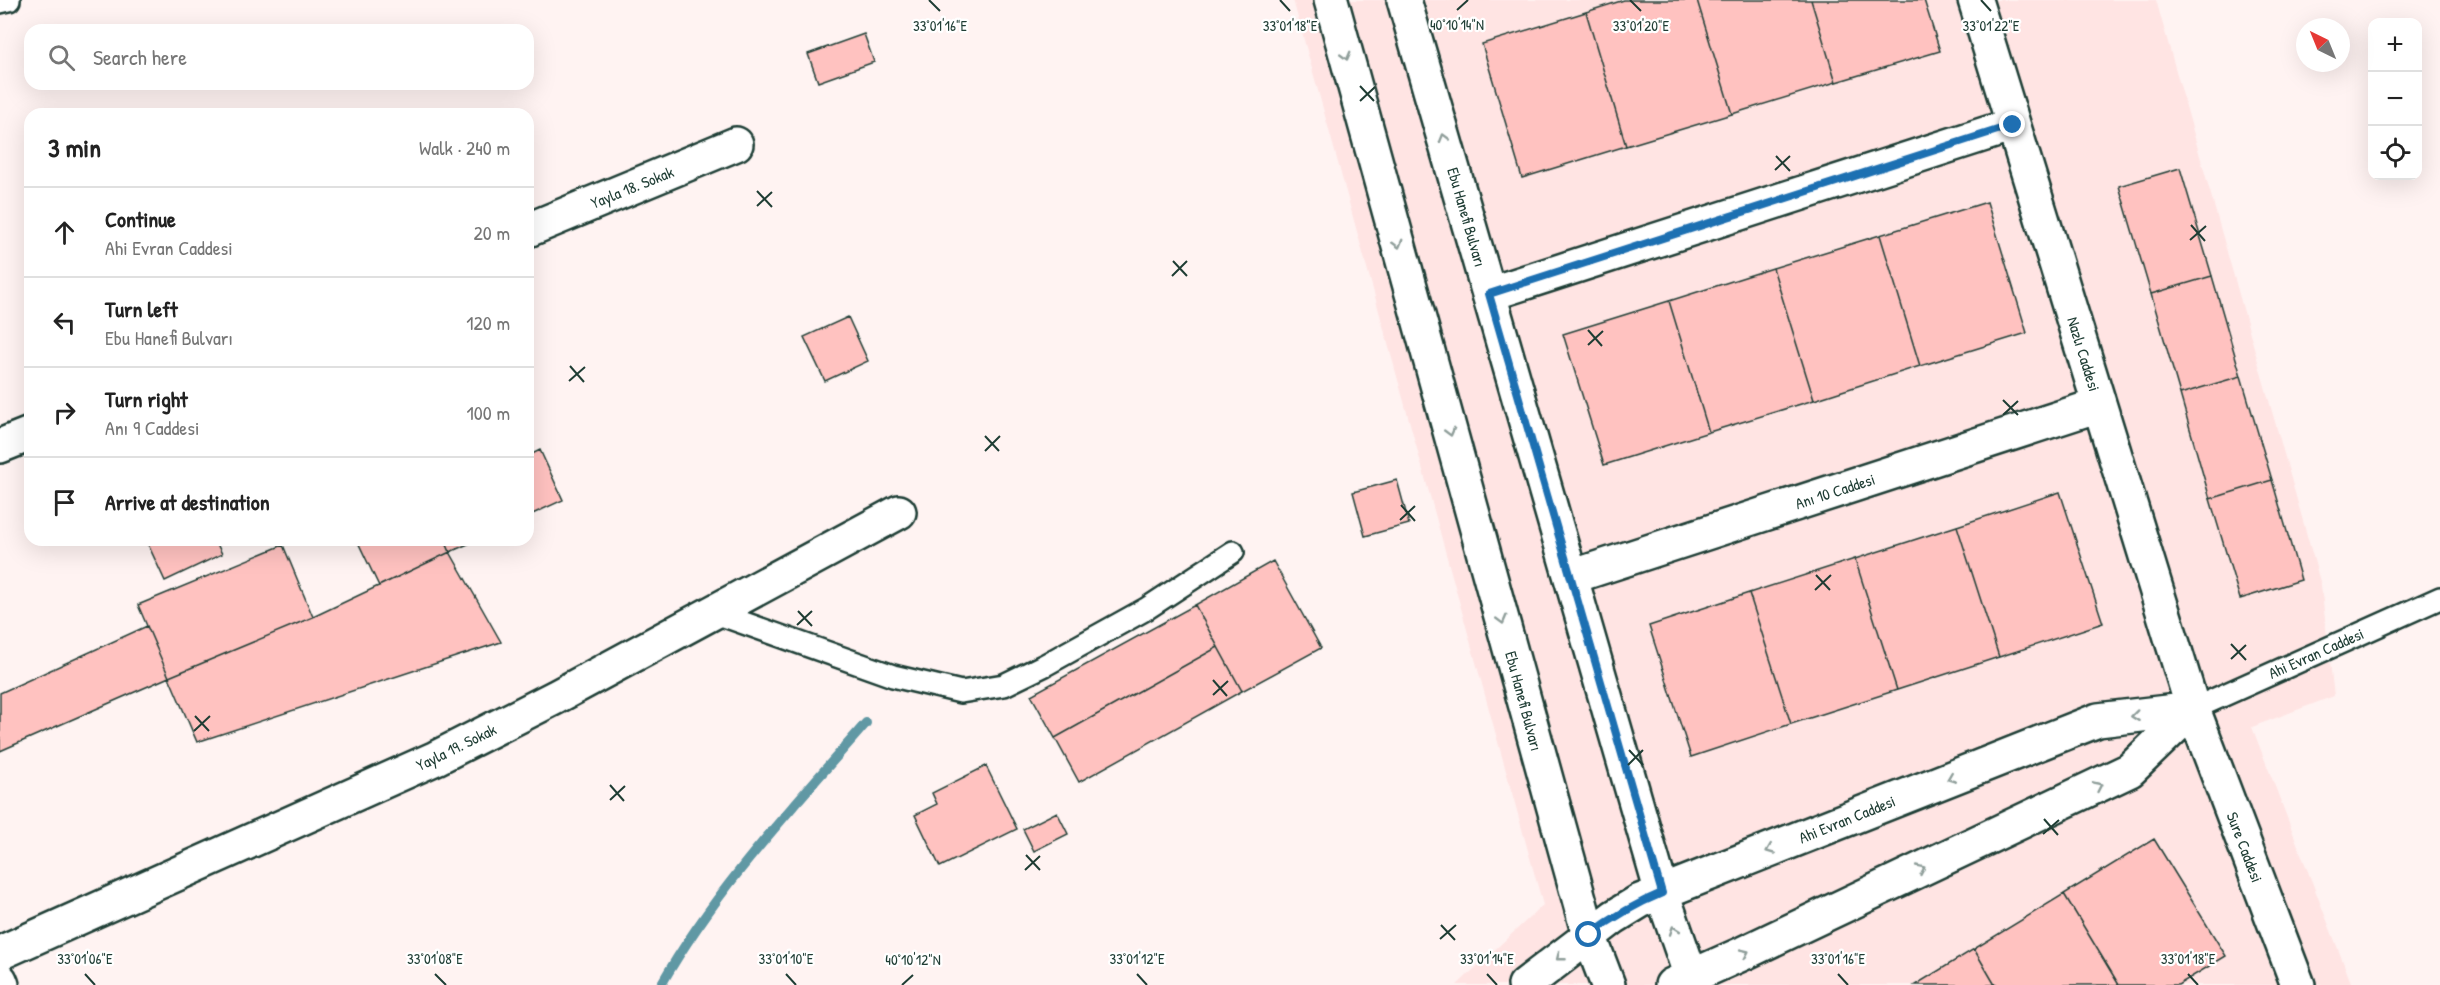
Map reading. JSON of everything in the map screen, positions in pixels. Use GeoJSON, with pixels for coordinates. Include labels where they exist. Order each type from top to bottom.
{"type":"FeatureCollection","features":[{"type":"Feature","properties":{"kind":"street","name":"Ebu Hanefi Bulvarı"},"geometry":{"type":"LineString","coordinates":[[1330,0],[1589,935],[1608,985]]}},
{"type":"Feature","properties":{"kind":"street","name":"Ebu Hanefi Bulvarı"},"geometry":{"type":"LineString","coordinates":[[1404,0],[1686,982]]}},
{"type":"Feature","properties":{"kind":"street","name":"Nazlı Caddesi"},"geometry":{"type":"LineString","coordinates":[[1975,0],[2193,709]]}},
{"type":"Feature","properties":{"kind":"street"},"geometry":{"type":"LineString","coordinates":[[1489,294],[2013,125]]}},
{"type":"Feature","properties":{"kind":"street","name":"Yayla 18. Sokak"},"geometry":{"type":"LineString","coordinates":[[534,228],[736,144]]}},
{"type":"Feature","properties":{"kind":"street","name":"Anı 10 Caddesi"},"geometry":{"type":"LineString","coordinates":[[1570,577],[2100,405]]}},
{"type":"Feature","properties":{"kind":"street"},"geometry":{"type":"LineString","coordinates":[[0,446],[24,436]]}},
{"type":"Feature","properties":{"kind":"street","name":"Yayla 19. Sokak"},"geometry":{"type":"LineString","coordinates":[[0,953],[436,758],[556,697],[899,512]]}},
{"type":"Feature","properties":{"kind":"street","name":"Ahi Evran Caddesi"},"geometry":{"type":"LineString","coordinates":[[1525,985],[1614,916],[1640,901],[2097,720],[2193,709]]}},
{"type":"Feature","properties":{"kind":"street","name":"Ahi Evran Caddesi"},"geometry":{"type":"LineString","coordinates":[[1686,982],[2130,770],[2193,709]]}},
{"type":"Feature","properties":{"kind":"street","name":"Sure Caddesi"},"geometry":{"type":"LineString","coordinates":[[2193,709],[2298,985]]}},
{"type":"Feature","properties":{"kind":"street"},"geometry":{"type":"LineString","coordinates":[[0,980],[2,985]]}},
{"type":"Feature","properties":{"kind":"lane"},"geometry":{"type":"LineString","coordinates":[[0,2],[9,0]]}},
{"type":"Feature","properties":{"kind":"lane"},"geometry":{"type":"LineString","coordinates":[[713,612],[893,676],[961,692],[1004,685],[1045,665],[1146,609],[1233,552]]}},
{"type":"Feature","properties":{"kind":"lane","name":"Ahi Evran Caddesi"},"geometry":{"type":"LineString","coordinates":[[2193,709],[2440,598]]}},
{"type":"Feature","properties":{"kind":"shaded area"},"geometry":{"type":"Polygon","coordinates":[[[1293,0],[2156,0],[2321,585],[2334,696],[2252,727],[2352,985],[1457,985],[1543,905],[1293,0]]]}},
{"type":"Feature","properties":{"kind":"building"},"geometry":{"type":"Polygon","coordinates":[[[1624,0],[1697,0],[1732,114],[1626,146],[1586,12],[1624,0]]]}},
{"type":"Feature","properties":{"kind":"building"},"geometry":{"type":"Polygon","coordinates":[[[1697,0],[1811,0],[1836,82],[1732,114],[1697,0]]]}},
{"type":"Feature","properties":{"kind":"building"},"geometry":{"type":"Polygon","coordinates":[[[1811,0],[1924,0],[1940,51],[1836,82],[1811,0]]]}},
{"type":"Feature","properties":{"kind":"building"},"geometry":{"type":"Polygon","coordinates":[[[1586,12],[1626,146],[1522,178],[1482,44],[1586,12]]]}},
{"type":"Feature","properties":{"kind":"building"},"geometry":{"type":"Polygon","coordinates":[[[864,34],[874,62],[818,82],[808,54],[864,34]]]}},
{"type":"Feature","properties":{"kind":"building"},"geometry":{"type":"Polygon","coordinates":[[[2180,168],[2212,276],[2151,294],[2119,186],[2180,168]]]}},
{"type":"Feature","properties":{"kind":"building"},"geometry":{"type":"Polygon","coordinates":[[[1987,202],[2027,333],[1920,366],[1880,235],[1987,202]]]}},
{"type":"Feature","properties":{"kind":"building"},"geometry":{"type":"Polygon","coordinates":[[[1880,235],[1920,366],[1814,400],[1773,268],[1880,235]]]}},
{"type":"Feature","properties":{"kind":"building"},"geometry":{"type":"Polygon","coordinates":[[[1773,268],[1814,400],[1709,432],[1669,301],[1773,268]]]}},
{"type":"Feature","properties":{"kind":"building"},"geometry":{"type":"Polygon","coordinates":[[[2212,276],[2241,376],[2180,394],[2151,294],[2212,276]]]}},
{"type":"Feature","properties":{"kind":"building"},"geometry":{"type":"Polygon","coordinates":[[[1669,301],[1709,432],[1604,465],[1563,334],[1669,301]]]}},
{"type":"Feature","properties":{"kind":"building"},"geometry":{"type":"Polygon","coordinates":[[[848,317],[868,361],[825,381],[804,337],[848,317]]]}},
{"type":"Feature","properties":{"kind":"building"},"geometry":{"type":"Polygon","coordinates":[[[2241,376],[2272,480],[2210,499],[2180,394],[2241,376]]]}},
{"type":"Feature","properties":{"kind":"building"},"geometry":{"type":"Polygon","coordinates":[[[540,450],[563,500],[534,513],[534,453],[540,450]]]}},
{"type":"Feature","properties":{"kind":"building"},"geometry":{"type":"Polygon","coordinates":[[[1397,480],[1409,524],[1365,536],[1353,492],[1397,480]]]}},
{"type":"Feature","properties":{"kind":"building"},"geometry":{"type":"Polygon","coordinates":[[[2272,480],[2301,580],[2240,599],[2210,499],[2272,480]]]}},
{"type":"Feature","properties":{"kind":"building"},"geometry":{"type":"Polygon","coordinates":[[[2060,492],[2103,623],[1999,657],[1957,526],[2060,492]]]}},
{"type":"Feature","properties":{"kind":"building"},"geometry":{"type":"Polygon","coordinates":[[[1957,526],[1999,657],[1897,690],[1855,559],[1957,526]]]}},
{"type":"Feature","properties":{"kind":"building"},"geometry":{"type":"Polygon","coordinates":[[[149,546],[218,546],[222,554],[165,581],[149,546]]]}},
{"type":"Feature","properties":{"kind":"building"},"geometry":{"type":"Polygon","coordinates":[[[283,546],[313,617],[169,677],[138,605],[283,546]]]}},
{"type":"Feature","properties":{"kind":"building"},"geometry":{"type":"Polygon","coordinates":[[[360,546],[448,546],[450,552],[379,586],[360,546]]]}},
{"type":"Feature","properties":{"kind":"building"},"geometry":{"type":"Polygon","coordinates":[[[448,546],[464,546],[450,552],[448,546]]]}},
{"type":"Feature","properties":{"kind":"building"},"geometry":{"type":"Polygon","coordinates":[[[450,552],[501,642],[197,742],[169,677],[313,617],[450,552]]]}},
{"type":"Feature","properties":{"kind":"building"},"geometry":{"type":"Polygon","coordinates":[[[1855,559],[1897,690],[1791,724],[1749,593],[1855,559]]]}},
{"type":"Feature","properties":{"kind":"building"},"geometry":{"type":"Polygon","coordinates":[[[1273,561],[1321,648],[1242,691],[1195,605],[1273,561]]]}},
{"type":"Feature","properties":{"kind":"building"},"geometry":{"type":"Polygon","coordinates":[[[1749,593],[1791,724],[1691,757],[1649,626],[1749,593]]]}},
{"type":"Feature","properties":{"kind":"building"},"geometry":{"type":"Polygon","coordinates":[[[1195,605],[1218,647],[1055,738],[1031,695],[1195,605]]]}},
{"type":"Feature","properties":{"kind":"building"},"geometry":{"type":"Polygon","coordinates":[[[147,626],[169,677],[0,751],[0,693],[147,626]]]}},
{"type":"Feature","properties":{"kind":"building"},"geometry":{"type":"Polygon","coordinates":[[[1218,647],[1242,691],[1079,782],[1055,738],[1218,647]]]}},
{"type":"Feature","properties":{"kind":"building"},"geometry":{"type":"Polygon","coordinates":[[[986,766],[1017,829],[940,867],[915,815],[937,804],[932,793],[986,766]]]}},
{"type":"Feature","properties":{"kind":"building"},"geometry":{"type":"Polygon","coordinates":[[[1057,812],[1068,834],[1034,851],[1023,829],[1057,812]]]}},
{"type":"Feature","properties":{"kind":"building"},"geometry":{"type":"Polygon","coordinates":[[[2154,839],[2226,956],[2178,985],[2119,985],[2064,894],[2154,839]]]}},
{"type":"Feature","properties":{"kind":"building"},"geometry":{"type":"Polygon","coordinates":[[[2064,894],[2119,985],[1995,985],[1974,949],[2064,894]]]}},
{"type":"Feature","properties":{"kind":"building"},"geometry":{"type":"Polygon","coordinates":[[[1974,949],[1995,985],[1915,985],[1974,949]]]}},
{"type":"Feature","properties":{"kind":"waterway"},"geometry":{"type":"LineString","coordinates":[[661,985],[706,915],[731,882],[866,723]]}},
{"type":"Feature","properties":{"kind":"route"},"geometry":{"type":"LineString","coordinates":[[1589,935],[1614,916],[1640,901],[1662,893],[1489,294],[2013,125]]}}]}
